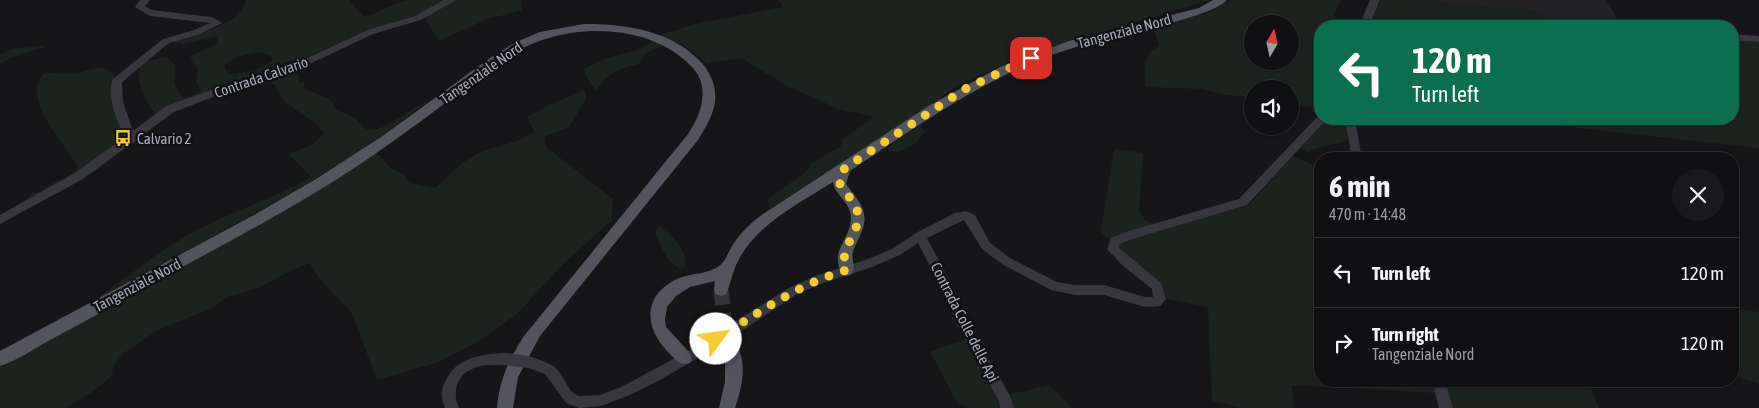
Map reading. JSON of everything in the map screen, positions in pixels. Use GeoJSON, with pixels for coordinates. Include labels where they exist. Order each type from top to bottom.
{"type":"FeatureCollection","features":[{"type":"Feature","properties":{"kind":"main road","name":"Tangenziale Nord"},"geometry":{"type":"LineString","coordinates":[[708,278],[721,288],[727,268],[740,246],[758,226],[965,89],[1031,58],[1064,47],[1203,10],[1221,0]]}},
{"type":"Feature","properties":{"kind":"main road","name":"Tangenziale Nord"},"geometry":{"type":"LineString","coordinates":[[0,359],[321,183],[398,132],[492,62],[528,41],[566,30],[601,28],[632,31],[659,38],[688,56],[705,76],[710,98],[704,121],[535,332],[510,373],[506,388],[505,408]]}},
{"type":"Feature","properties":{"kind":"main road"},"geometry":{"type":"LineString","coordinates":[[845,168],[839,179],[842,190],[857,208],[859,218],[856,230],[844,256],[847,270]]}},
{"type":"Feature","properties":{"kind":"main road"},"geometry":{"type":"LineString","coordinates":[[812,189],[824,185],[842,190]]}},
{"type":"Feature","properties":{"kind":"main road"},"geometry":{"type":"LineString","coordinates":[[684,358],[660,329],[657,316],[659,309],[666,296],[677,286],[692,280],[708,278],[722,273],[727,268]]}},
{"type":"Feature","properties":{"kind":"main road"},"geometry":{"type":"LineString","coordinates":[[727,408],[733,387],[735,366],[733,355]]}},
{"type":"Feature","properties":{"kind":"street"},"geometry":{"type":"LineString","coordinates":[[132,139],[127,132],[115,88],[117,81],[166,41],[205,29],[217,23],[212,20],[150,13],[140,7],[145,0]]}},
{"type":"Feature","properties":{"kind":"street","name":"Contrada Calvario"},"geometry":{"type":"LineString","coordinates":[[0,220],[79,176],[132,139],[170,109],[224,89],[298,66],[370,32],[418,18],[451,0]]}},
{"type":"Feature","properties":{"kind":"street"},"geometry":{"type":"LineString","coordinates":[[1366,20],[1374,1]]}},
{"type":"Feature","properties":{"kind":"street"},"geometry":{"type":"LineString","coordinates":[[1739,37],[1759,39]]}},
{"type":"Feature","properties":{"kind":"street"},"geometry":{"type":"LineString","coordinates":[[452,408],[448,395],[449,387],[455,375],[466,366],[476,362],[505,359],[543,365],[552,372],[563,391],[572,400],[594,404],[641,384],[793,291],[819,278],[868,264],[896,252],[920,236],[952,219],[966,216],[974,223],[986,246],[1006,261],[1055,287],[1075,290],[1104,290],[1145,302],[1156,302],[1160,300],[1157,286],[1126,262],[1113,249],[1116,241],[1129,235],[1243,202],[1316,125]]}},
{"type":"Feature","properties":{"kind":"street"},"geometry":{"type":"LineString","coordinates":[[1351,125],[1356,152]]}},
{"type":"Feature","properties":{"kind":"street","name":"Contrada Colle delle Api"},"geometry":{"type":"LineString","coordinates":[[920,236],[946,285],[962,322],[1005,400],[1007,408]]}},
{"type":"Feature","properties":{"kind":"street"},"geometry":{"type":"LineString","coordinates":[[1440,387],[1446,408]]}},
{"type":"Feature","properties":{"kind":"shaded area"},"geometry":{"type":"Polygon","coordinates":[[[246,0],[349,0],[363,16],[373,15],[380,10],[408,0],[521,0],[522,10],[485,20],[439,41],[422,13],[357,34],[297,63],[182,103],[95,164],[9,212],[33,193],[41,192],[49,185],[65,178],[76,170],[77,166],[54,133],[40,107],[37,94],[38,83],[45,73],[72,73],[98,68],[109,71],[113,74],[132,133],[156,116],[144,96],[139,82],[140,69],[143,62],[166,57],[175,65],[174,84],[183,98],[202,92],[196,82],[198,70],[190,58],[217,43],[217,36],[184,44],[174,42],[174,39],[226,23],[242,9],[246,0]],[[259,52],[237,57],[225,65],[225,69],[230,74],[263,67],[272,61],[271,55],[259,52]]]}},
{"type":"Feature","properties":{"kind":"shaded area"},"geometry":{"type":"Polygon","coordinates":[[[779,0],[1210,0],[1025,55],[956,86],[937,101],[770,209],[768,199],[807,171],[810,164],[841,146],[843,139],[874,117],[839,109],[789,87],[741,58],[707,63],[681,43],[662,46],[651,51],[642,58],[639,64],[609,76],[596,91],[586,76],[584,69],[601,60],[641,49],[663,34],[695,24],[783,7],[779,0]]]}},
{"type":"Feature","properties":{"kind":"shaded area"},"geometry":{"type":"Polygon","coordinates":[[[1231,0],[1341,0],[1334,15],[1338,20],[1314,20],[1314,108],[1299,104],[1299,80],[1244,80],[1244,96],[1225,95],[1203,89],[1146,87],[1145,63],[1149,52],[1159,46],[1154,28],[1210,12],[1231,0]]]}},
{"type":"Feature","properties":{"kind":"shaded area"},"geometry":{"type":"Polygon","coordinates":[[[1381,0],[1404,0],[1537,12],[1547,20],[1372,20],[1381,0]]]}},
{"type":"Feature","properties":{"kind":"shaded area"},"geometry":{"type":"Polygon","coordinates":[[[1404,0],[1606,0],[1618,20],[1547,20],[1537,12],[1404,0]]]}},
{"type":"Feature","properties":{"kind":"shaded area"},"geometry":{"type":"Polygon","coordinates":[[[1739,40],[1759,42],[1759,148],[1552,125],[1739,125],[1739,40]]]}},
{"type":"Feature","properties":{"kind":"shaded area"},"geometry":{"type":"Polygon","coordinates":[[[50,45],[11,58],[0,64],[0,54],[13,49],[50,45]]]}},
{"type":"Feature","properties":{"kind":"shaded area"},"geometry":{"type":"Polygon","coordinates":[[[298,68],[299,83],[304,82],[305,89],[331,100],[337,110],[355,118],[367,130],[383,127],[428,101],[357,154],[281,199],[92,302],[160,252],[189,235],[311,177],[289,154],[312,145],[324,133],[315,123],[285,102],[273,83],[259,83],[222,93],[298,68]]]}},
{"type":"Feature","properties":{"kind":"shaded area"},"geometry":{"type":"Polygon","coordinates":[[[585,90],[586,99],[569,127],[544,137],[546,147],[613,199],[611,221],[563,264],[517,314],[479,341],[439,362],[377,380],[352,313],[318,277],[310,263],[292,270],[256,289],[227,297],[210,309],[156,331],[124,353],[113,365],[112,376],[92,392],[66,408],[0,408],[0,362],[376,152],[392,169],[404,175],[410,183],[435,188],[461,164],[480,152],[520,140],[534,132],[527,117],[549,105],[585,90]]]}},
{"type":"Feature","properties":{"kind":"shaded area"},"geometry":{"type":"Polygon","coordinates":[[[1321,125],[1348,125],[1349,140],[1314,149],[1309,153],[1301,148],[1321,125]]]}},
{"type":"Feature","properties":{"kind":"shaded area"},"geometry":{"type":"Polygon","coordinates":[[[920,126],[925,131],[915,144],[898,152],[888,150],[892,143],[920,126]]]}},
{"type":"Feature","properties":{"kind":"shaded area"},"geometry":{"type":"Polygon","coordinates":[[[1114,149],[1143,153],[1139,210],[1145,220],[1153,224],[1156,230],[1249,205],[1293,156],[1314,165],[1314,386],[1292,385],[1294,408],[1244,408],[1212,401],[1208,307],[1167,299],[1159,283],[1133,263],[1101,232],[1114,149]]]}},
{"type":"Feature","properties":{"kind":"shaded area"},"geometry":{"type":"Polygon","coordinates":[[[658,225],[678,243],[684,255],[685,267],[681,269],[676,267],[665,254],[655,234],[658,225]]]}},
{"type":"Feature","properties":{"kind":"shaded area"},"geometry":{"type":"Polygon","coordinates":[[[1739,309],[1759,312],[1759,383],[1739,378],[1739,309]]]}},
{"type":"Feature","properties":{"kind":"shaded area"},"geometry":{"type":"Polygon","coordinates":[[[974,336],[1007,395],[1050,385],[1072,408],[972,408],[958,404],[930,352],[974,336]]]}},
{"type":"Feature","properties":{"kind":"shaded area"},"geometry":{"type":"Polygon","coordinates":[[[1328,387],[1434,387],[1436,393],[1328,387]]]}},
{"type":"Feature","properties":{"kind":"shaded area"},"geometry":{"type":"Polygon","coordinates":[[[1446,387],[1590,387],[1599,408],[1452,408],[1446,387]]]}},
{"type":"Feature","properties":{"kind":"tunnel"},"geometry":{"type":"LineString","coordinates":[[721,290],[725,325],[733,355]]}},
{"type":"Feature","properties":{"kind":"place","name":"Calvario 2"},"geometry":{"type":"Point","coordinates":[123,138]}},
{"type":"Feature","properties":{"kind":"route"},"geometry":{"type":"LineString","coordinates":[[716,339],[793,291],[819,278],[847,270],[844,263],[845,250],[856,230],[859,218],[857,208],[842,190],[840,184],[839,179],[845,168],[881,142],[965,89],[1031,58]]}}]}
